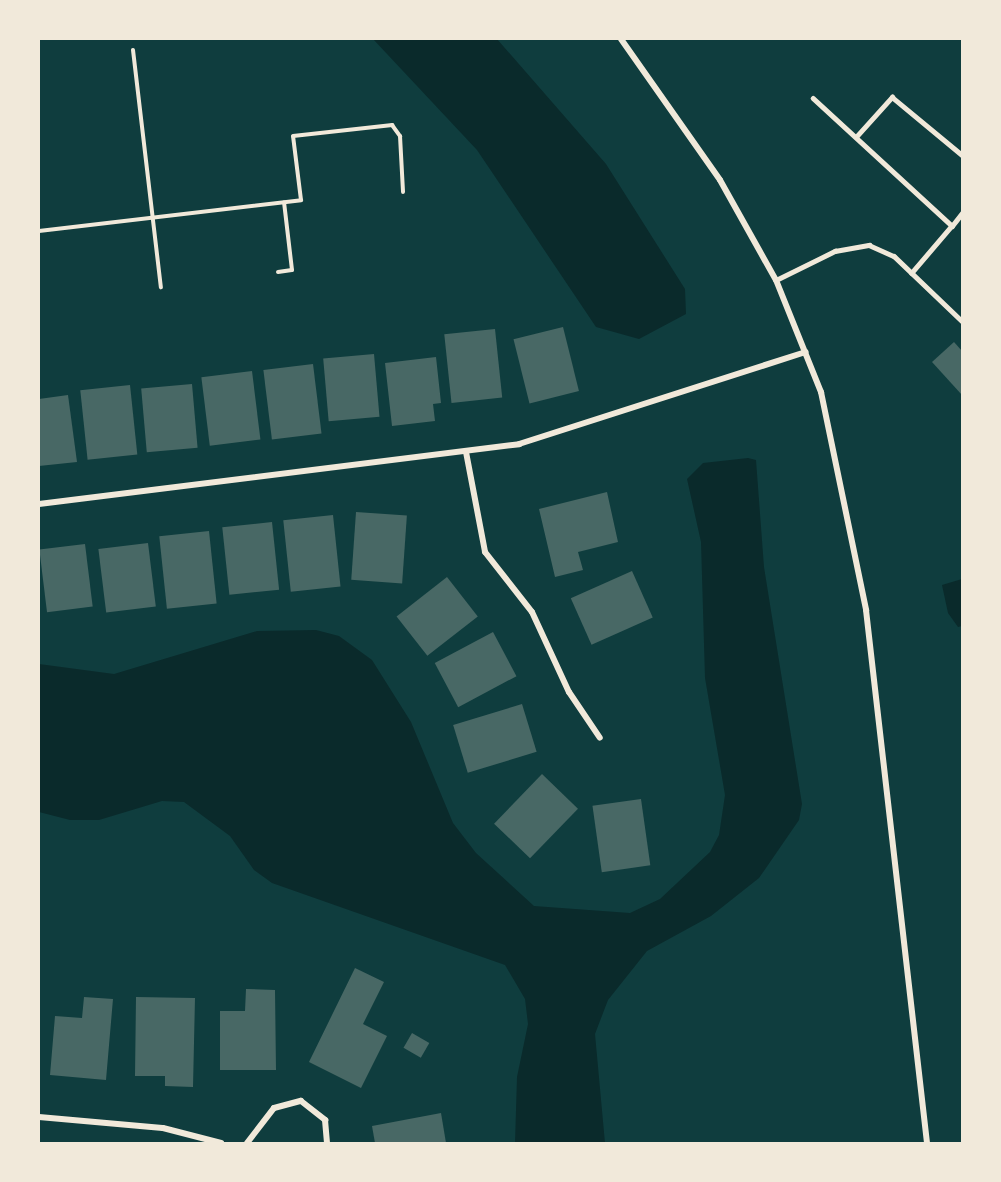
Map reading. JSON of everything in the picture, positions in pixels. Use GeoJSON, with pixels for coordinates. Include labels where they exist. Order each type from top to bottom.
{"type":"FeatureCollection","features":[{"type":"Feature","properties":{"kind":"street"},"geometry":{"type":"LineString","coordinates":[[621,39],[720,180],[776,280],[806,352],[833,437],[866,610],[927,1143]]}},
{"type":"Feature","properties":{"kind":"street"},"geometry":{"type":"LineString","coordinates":[[39,504],[466,452],[571,431],[806,352]]}},
{"type":"Feature","properties":{"kind":"street"},"geometry":{"type":"LineString","coordinates":[[466,452],[485,552],[532,612],[569,692],[600,738]]}},
{"type":"Feature","properties":{"kind":"street"},"geometry":{"type":"LineString","coordinates":[[247,1143],[274,1108],[301,1101],[325,1120],[327,1143]]}},
{"type":"Feature","properties":{"kind":"street"},"geometry":{"type":"LineString","coordinates":[[39,1117],[163,1128],[221,1143]]}},
{"type":"Feature","properties":{"kind":"lane"},"geometry":{"type":"LineString","coordinates":[[855,137],[892,97],[962,154]]}},
{"type":"Feature","properties":{"kind":"lane"},"geometry":{"type":"LineString","coordinates":[[813,98],[952,226]]}},
{"type":"Feature","properties":{"kind":"lane"},"geometry":{"type":"LineString","coordinates":[[912,273],[962,213]]}},
{"type":"Feature","properties":{"kind":"lane"},"geometry":{"type":"LineString","coordinates":[[776,280],[835,251],[869,245],[894,256],[962,319]]}},
{"type":"Feature","properties":{"kind":"path"},"geometry":{"type":"LineString","coordinates":[[133,50],[161,287]]}},
{"type":"Feature","properties":{"kind":"path"},"geometry":{"type":"LineString","coordinates":[[39,231],[301,200],[293,136],[392,125],[400,136],[403,192]]}},
{"type":"Feature","properties":{"kind":"path"},"geometry":{"type":"LineString","coordinates":[[278,272],[292,270],[284,202]]}},
{"type":"Feature","properties":{"kind":"water"},"geometry":{"type":"Polygon","coordinates":[[[373,39],[497,39],[606,164],[685,289],[686,314],[639,339],[596,327],[477,150],[373,39]]]}},
{"type":"Feature","properties":{"kind":"water"},"geometry":{"type":"Polygon","coordinates":[[[748,458],[756,460],[764,567],[802,804],[799,820],[759,878],[711,916],[647,951],[608,1000],[595,1034],[605,1143],[515,1143],[517,1077],[528,1024],[525,999],[505,965],[272,883],[254,870],[230,836],[184,802],[162,801],[99,820],[70,820],[39,812],[39,664],[114,674],[257,631],[316,630],[339,636],[372,660],[411,722],[453,823],[476,853],[534,906],[630,913],[660,899],[710,852],[719,835],[725,795],[705,678],[701,542],[687,479],[703,463],[748,458]]]}},
{"type":"Feature","properties":{"kind":"water"},"geometry":{"type":"Polygon","coordinates":[[[962,579],[962,626],[958,627],[948,613],[942,585],[962,579]]]}},
{"type":"Feature","properties":{"kind":"building"},"geometry":{"type":"Polygon","coordinates":[[[563,327],[579,391],[529,403],[514,339],[563,327]]]}},
{"type":"Feature","properties":{"kind":"building"},"geometry":{"type":"Polygon","coordinates":[[[495,329],[502,398],[451,403],[444,334],[495,329]]]}},
{"type":"Feature","properties":{"kind":"building"},"geometry":{"type":"Polygon","coordinates":[[[954,342],[962,351],[962,395],[932,362],[954,342]]]}},
{"type":"Feature","properties":{"kind":"building"},"geometry":{"type":"Polygon","coordinates":[[[374,354],[379,417],[329,421],[323,358],[374,354]]]}},
{"type":"Feature","properties":{"kind":"building"},"geometry":{"type":"Polygon","coordinates":[[[436,357],[441,403],[433,404],[435,421],[392,426],[385,363],[436,357]]]}},
{"type":"Feature","properties":{"kind":"building"},"geometry":{"type":"Polygon","coordinates":[[[313,364],[322,433],[272,440],[263,370],[313,364]]]}},
{"type":"Feature","properties":{"kind":"building"},"geometry":{"type":"Polygon","coordinates":[[[252,371],[260,439],[210,446],[201,377],[252,371]]]}},
{"type":"Feature","properties":{"kind":"building"},"geometry":{"type":"Polygon","coordinates":[[[192,384],[198,448],[147,452],[141,388],[192,384]]]}},
{"type":"Feature","properties":{"kind":"building"},"geometry":{"type":"Polygon","coordinates":[[[130,385],[137,455],[88,460],[80,390],[130,385]]]}},
{"type":"Feature","properties":{"kind":"building"},"geometry":{"type":"Polygon","coordinates":[[[68,395],[77,462],[39,466],[39,399],[68,395]]]}},
{"type":"Feature","properties":{"kind":"building"},"geometry":{"type":"Polygon","coordinates":[[[607,492],[618,542],[578,552],[583,570],[555,577],[539,509],[607,492]]]}},
{"type":"Feature","properties":{"kind":"building"},"geometry":{"type":"Polygon","coordinates":[[[356,512],[407,516],[402,583],[351,580],[356,512]]]}},
{"type":"Feature","properties":{"kind":"building"},"geometry":{"type":"Polygon","coordinates":[[[333,515],[341,587],[291,592],[283,520],[333,515]]]}},
{"type":"Feature","properties":{"kind":"building"},"geometry":{"type":"Polygon","coordinates":[[[272,522],[279,590],[229,595],[222,527],[272,522]]]}},
{"type":"Feature","properties":{"kind":"building"},"geometry":{"type":"Polygon","coordinates":[[[209,531],[217,604],[167,609],[159,536],[209,531]]]}},
{"type":"Feature","properties":{"kind":"building"},"geometry":{"type":"Polygon","coordinates":[[[148,543],[156,607],[106,613],[98,549],[148,543]]]}},
{"type":"Feature","properties":{"kind":"building"},"geometry":{"type":"Polygon","coordinates":[[[85,544],[93,607],[47,612],[39,550],[85,544]]]}},
{"type":"Feature","properties":{"kind":"building"},"geometry":{"type":"Polygon","coordinates":[[[632,571],[653,618],[592,645],[571,598],[632,571]]]}},
{"type":"Feature","properties":{"kind":"building"},"geometry":{"type":"Polygon","coordinates":[[[447,577],[478,616],[427,656],[397,616],[447,577]]]}},
{"type":"Feature","properties":{"kind":"building"},"geometry":{"type":"Polygon","coordinates":[[[493,632],[516,676],[458,707],[435,663],[493,632]]]}},
{"type":"Feature","properties":{"kind":"building"},"geometry":{"type":"Polygon","coordinates":[[[522,704],[537,752],[468,773],[453,725],[522,704]]]}},
{"type":"Feature","properties":{"kind":"building"},"geometry":{"type":"Polygon","coordinates":[[[542,774],[578,809],[530,858],[494,824],[542,774]]]}},
{"type":"Feature","properties":{"kind":"building"},"geometry":{"type":"Polygon","coordinates":[[[641,799],[650,865],[602,872],[592,806],[641,799]]]}},
{"type":"Feature","properties":{"kind":"building"},"geometry":{"type":"Polygon","coordinates":[[[355,968],[384,982],[363,1024],[387,1036],[361,1088],[309,1062],[355,968]]]}},
{"type":"Feature","properties":{"kind":"building"},"geometry":{"type":"Polygon","coordinates":[[[246,989],[275,990],[276,1070],[220,1070],[220,1011],[245,1011],[246,989]]]}},
{"type":"Feature","properties":{"kind":"building"},"geometry":{"type":"Polygon","coordinates":[[[84,997],[113,999],[106,1080],[50,1075],[55,1016],[82,1018],[84,997]]]}},
{"type":"Feature","properties":{"kind":"building"},"geometry":{"type":"Polygon","coordinates":[[[136,997],[195,998],[193,1087],[165,1086],[165,1076],[135,1076],[136,997]]]}},
{"type":"Feature","properties":{"kind":"building"},"geometry":{"type":"Polygon","coordinates":[[[412,1033],[429,1043],[421,1058],[404,1048],[412,1033]]]}},
{"type":"Feature","properties":{"kind":"building"},"geometry":{"type":"Polygon","coordinates":[[[441,1113],[446,1143],[375,1143],[372,1126],[441,1113]]]}}]}
